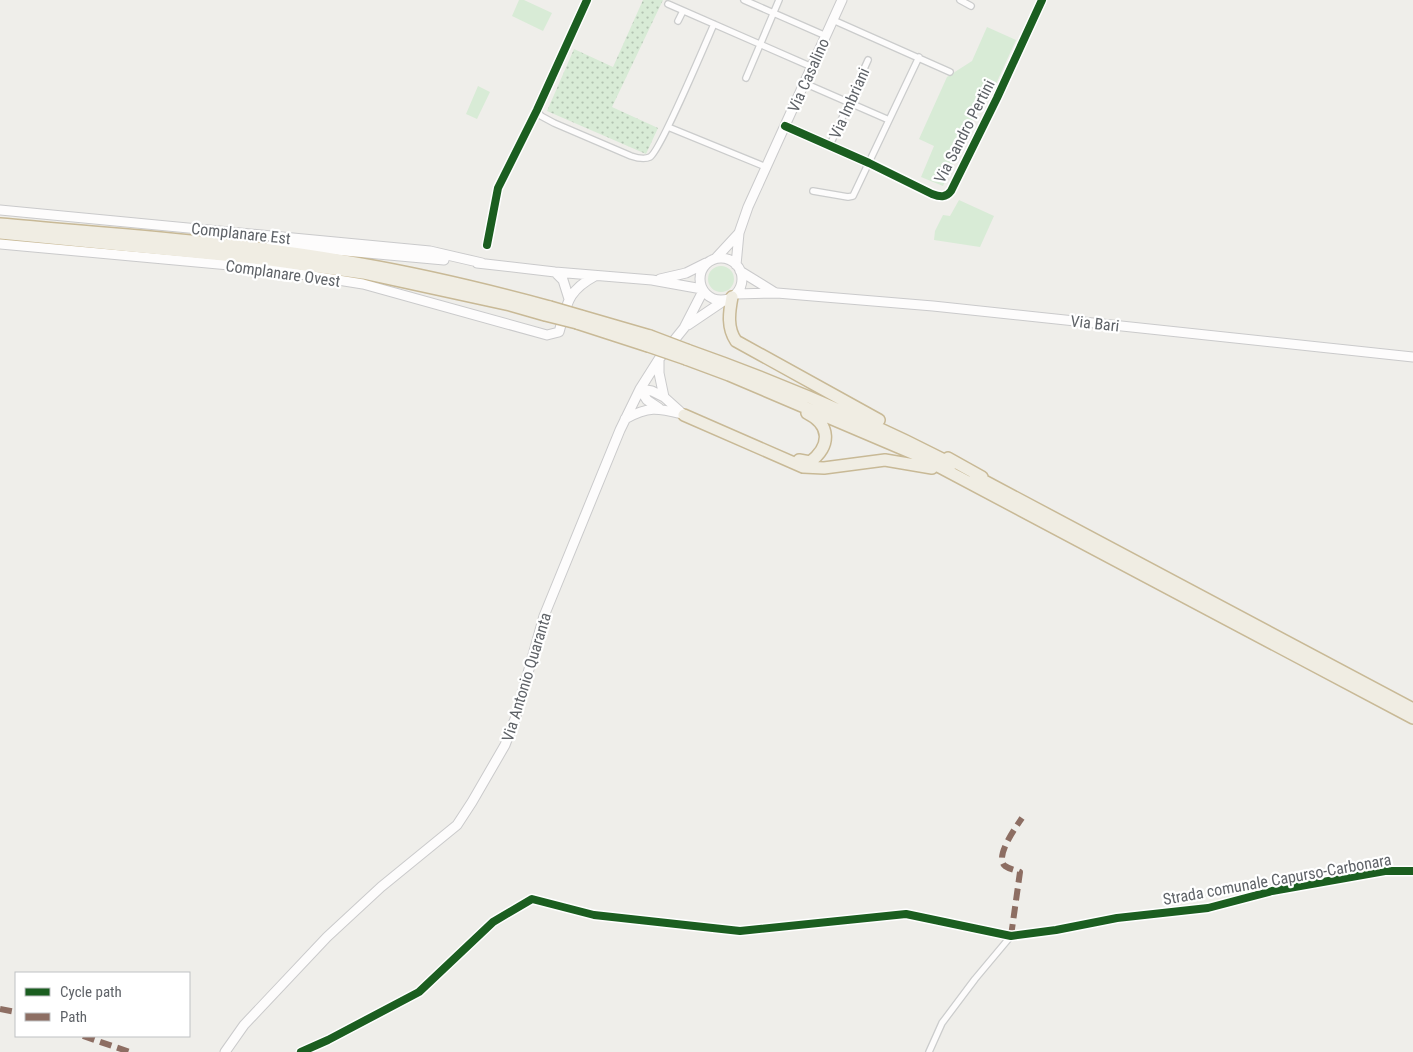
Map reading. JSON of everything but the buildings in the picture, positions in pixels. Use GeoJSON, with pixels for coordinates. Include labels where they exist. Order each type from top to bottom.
{"type":"FeatureCollection","features":[{"type":"Feature","properties":{"kind":"highway"},"geometry":{"type":"LineString","coordinates":[[0,224],[248,248],[362,264],[502,294],[548,311],[649,341],[870,434],[952,473],[1413,718]]}},
{"type":"Feature","properties":{"kind":"highway"},"geometry":{"type":"LineString","coordinates":[[0,233],[263,258],[362,273],[510,305],[548,311]]}},
{"type":"Feature","properties":{"kind":"highway"},"geometry":{"type":"LineString","coordinates":[[731,297],[729,315],[731,334],[743,346],[956,462],[1013,496]]}},
{"type":"Feature","properties":{"kind":"highway"},"geometry":{"type":"LineString","coordinates":[[686,355],[740,370],[870,423],[1013,496],[1413,709]]}},
{"type":"Feature","properties":{"kind":"highway"},"geometry":{"type":"LineString","coordinates":[[752,385],[816,418],[825,431],[825,443],[819,455],[810,462],[780,457]]}},
{"type":"Feature","properties":{"kind":"highway"},"geometry":{"type":"LineString","coordinates":[[684,415],[804,466],[824,468],[885,460],[915,464],[952,473]]}},
{"type":"Feature","properties":{"kind":"main road","name":"Via Casalino"},"geometry":{"type":"LineString","coordinates":[[738,268],[739,233],[748,207],[842,0]]}},
{"type":"Feature","properties":{"kind":"main road","name":"Complanare Est"},"geometry":{"type":"LineString","coordinates":[[0,210],[430,252],[482,263]]}},
{"type":"Feature","properties":{"kind":"main road","name":"Via Casalino"},"geometry":{"type":"LineString","coordinates":[[712,260],[739,233]]}},
{"type":"Feature","properties":{"kind":"main road","name":"Complanare Ovest"},"geometry":{"type":"LineString","coordinates":[[0,244],[264,268],[354,282],[547,335],[559,332],[569,299]]}},
{"type":"Feature","properties":{"kind":"main road"},"geometry":{"type":"LineString","coordinates":[[248,248],[290,246],[482,263],[555,272],[652,280],[703,290]]}},
{"type":"Feature","properties":{"kind":"main road"},"geometry":{"type":"LineString","coordinates":[[652,280],[686,273],[712,260],[722,258],[730,260],[738,268],[777,293]]}},
{"type":"Feature","properties":{"kind":"main road"},"geometry":{"type":"LineString","coordinates":[[712,260],[704,267],[700,275],[700,283],[703,290],[708,296],[716,300],[731,297]]}},
{"type":"Feature","properties":{"kind":"main road"},"geometry":{"type":"LineString","coordinates":[[684,328],[731,297],[740,288],[742,280],[738,268]]}},
{"type":"Feature","properties":{"kind":"main road"},"geometry":{"type":"LineString","coordinates":[[555,272],[563,280],[569,299]]}},
{"type":"Feature","properties":{"kind":"main road"},"geometry":{"type":"LineString","coordinates":[[569,299],[583,282],[595,276]]}},
{"type":"Feature","properties":{"kind":"main road"},"geometry":{"type":"LineString","coordinates":[[684,328],[695,310],[703,290]]}},
{"type":"Feature","properties":{"kind":"main road","name":"Via Bari"},"geometry":{"type":"LineString","coordinates":[[731,297],[777,293],[942,307],[1412,356]]}},
{"type":"Feature","properties":{"kind":"main road","name":"Via Antonio Quaranta"},"geometry":{"type":"LineString","coordinates":[[225,1052],[244,1025],[327,937],[381,887],[457,825],[481,788],[505,745],[515,719],[544,616],[625,419],[640,389],[659,359],[684,328]]}},
{"type":"Feature","properties":{"kind":"main road"},"geometry":{"type":"LineString","coordinates":[[659,359],[659,373],[664,397]]}},
{"type":"Feature","properties":{"kind":"main road"},"geometry":{"type":"LineString","coordinates":[[640,389],[652,391],[664,397],[684,415]]}},
{"type":"Feature","properties":{"kind":"main road"},"geometry":{"type":"LineString","coordinates":[[640,389],[647,400],[659,408],[684,415]]}},
{"type":"Feature","properties":{"kind":"main road"},"geometry":{"type":"LineString","coordinates":[[625,419],[640,411],[659,408]]}},
{"type":"Feature","properties":{"kind":"street"},"geometry":{"type":"LineString","coordinates":[[487,245],[498,188],[537,110],[587,0]]}},
{"type":"Feature","properties":{"kind":"street"},"geometry":{"type":"LineString","coordinates":[[744,0],[826,36]]}},
{"type":"Feature","properties":{"kind":"street"},"geometry":{"type":"LineString","coordinates":[[746,78],[779,0]]}},
{"type":"Feature","properties":{"kind":"street"},"geometry":{"type":"LineString","coordinates":[[960,0],[971,6]]}},
{"type":"Feature","properties":{"kind":"street","name":"Via Sandro Pertini"},"geometry":{"type":"LineString","coordinates":[[785,126],[939,196],[949,194],[997,98],[1042,0]]}},
{"type":"Feature","properties":{"kind":"street"},"geometry":{"type":"LineString","coordinates":[[668,4],[812,67]]}},
{"type":"Feature","properties":{"kind":"street"},"geometry":{"type":"LineString","coordinates":[[678,21],[683,11]]}},
{"type":"Feature","properties":{"kind":"street"},"geometry":{"type":"LineString","coordinates":[[833,20],[950,72]]}},
{"type":"Feature","properties":{"kind":"street"},"geometry":{"type":"LineString","coordinates":[[537,110],[541,116],[554,123],[631,156],[641,159],[650,157],[655,152],[668,127],[714,24]]}},
{"type":"Feature","properties":{"kind":"street"},"geometry":{"type":"LineString","coordinates":[[813,191],[848,197],[853,196],[919,57]]}},
{"type":"Feature","properties":{"kind":"street","name":"Via Imbriani"},"geometry":{"type":"LineString","coordinates":[[830,145],[868,60]]}},
{"type":"Feature","properties":{"kind":"street"},"geometry":{"type":"LineString","coordinates":[[804,84],[889,120]]}},
{"type":"Feature","properties":{"kind":"street"},"geometry":{"type":"LineString","coordinates":[[668,127],[766,167]]}},
{"type":"Feature","properties":{"kind":"street","name":"Strada comunale Capurso-Carbonara"},"geometry":{"type":"LineString","coordinates":[[301,1052],[328,1040],[419,992],[493,922],[532,900],[594,914],[740,930],[906,914],[1011,936],[1056,930],[1117,918],[1208,908],[1272,891],[1385,871],[1413,871]]}},
{"type":"Feature","properties":{"kind":"street"},"geometry":{"type":"LineString","coordinates":[[929,1052],[942,1023],[974,979],[1011,936]]}},
{"type":"Feature","properties":{"kind":"green space"},"geometry":{"type":"Polygon","coordinates":[[[519,0],[524,0],[552,13],[543,31],[512,16],[519,0]]]}},
{"type":"Feature","properties":{"kind":"green space"},"geometry":{"type":"Polygon","coordinates":[[[643,0],[663,0],[612,107],[658,128],[646,154],[547,111],[574,49],[613,67],[643,0]]]}},
{"type":"Feature","properties":{"kind":"green space"},"geometry":{"type":"Polygon","coordinates":[[[987,27],[1016,40],[990,97],[983,96],[943,186],[921,177],[934,146],[919,139],[947,77],[972,61],[987,27]]]}},
{"type":"Feature","properties":{"kind":"green space"},"geometry":{"type":"Polygon","coordinates":[[[478,86],[490,92],[477,119],[466,114],[478,86]]]}},
{"type":"Feature","properties":{"kind":"green space"},"geometry":{"type":"Polygon","coordinates":[[[959,200],[994,216],[980,247],[934,240],[935,231],[943,215],[950,216],[959,200]]]}},
{"type":"Feature","properties":{"kind":"green space"},"geometry":{"type":"Polygon","coordinates":[[[721,266],[730,270],[734,279],[730,288],[721,292],[712,288],[708,279],[712,270],[721,266]]]}},
{"type":"Feature","properties":{"kind":"marked path"},"geometry":{"type":"LineString","coordinates":[[1011,936],[1020,872],[1005,866],[1002,862],[1002,856],[1007,842],[1022,818]]}},
{"type":"Feature","properties":{"kind":"marked path"},"geometry":{"type":"LineString","coordinates":[[0,1009],[15,1012]]}},
{"type":"Feature","properties":{"kind":"marked path"},"geometry":{"type":"LineString","coordinates":[[86,1037],[130,1052]]}},
{"type":"Feature","properties":{"kind":"cycle path"},"geometry":{"type":"LineString","coordinates":[[487,245],[498,188],[537,110],[587,0]]}},
{"type":"Feature","properties":{"kind":"cycle path"},"geometry":{"type":"LineString","coordinates":[[785,126],[869,163],[932,194],[945,196],[951,191],[997,98],[1042,0]]}},
{"type":"Feature","properties":{"kind":"cycle path"},"geometry":{"type":"LineString","coordinates":[[301,1052],[328,1040],[419,992],[493,922],[532,899],[594,915],[740,931],[906,914],[1011,936],[1056,930],[1117,918],[1208,908],[1272,891],[1385,871],[1413,871]]}}]}
